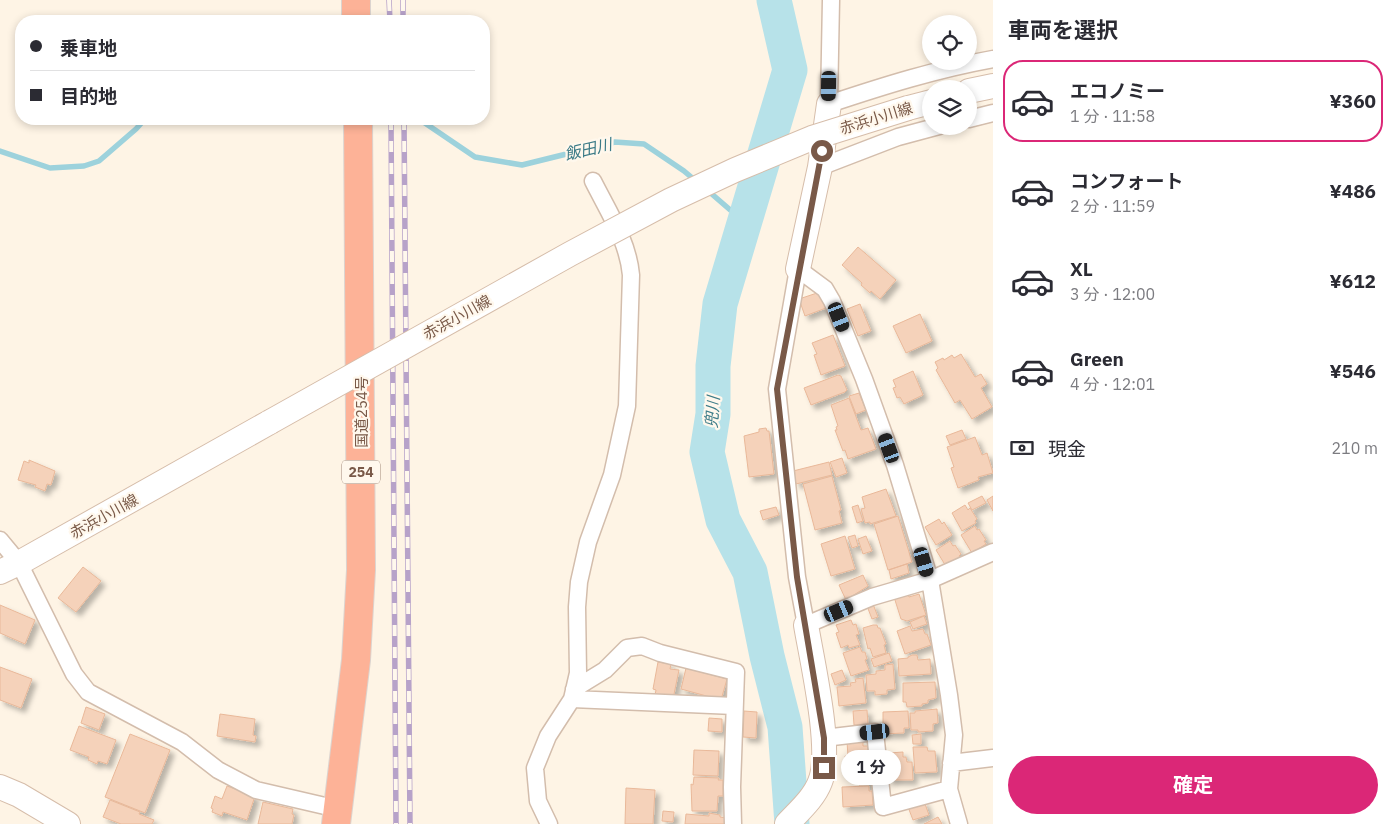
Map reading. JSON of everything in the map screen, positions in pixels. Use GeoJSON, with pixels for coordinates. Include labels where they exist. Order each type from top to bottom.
{"type":"FeatureCollection","features":[{"type":"Feature","properties":{"kind":"highway"},"geometry":{"type":"LineString","coordinates":[[356,0],[356,15]]}},
{"type":"Feature","properties":{"kind":"highway","name":"国道254号"},"geometry":{"type":"LineString","coordinates":[[337,816],[356,660],[361,570],[358,125]]}},
{"type":"Feature","properties":{"kind":"main road"},"geometry":{"type":"LineString","coordinates":[[977,89],[993,86]]}},
{"type":"Feature","properties":{"kind":"main road"},"geometry":{"type":"LineString","coordinates":[[798,270],[820,167],[829,104]]}},
{"type":"Feature","properties":{"kind":"main road","name":"赤浜小川線"},"geometry":{"type":"LineString","coordinates":[[10,568],[562,258],[671,200],[735,170],[812,138],[922,104]]}},
{"type":"Feature","properties":{"kind":"main road"},"geometry":{"type":"LineString","coordinates":[[787,824],[816,790],[824,768],[824,738],[806,625]]}},
{"type":"Feature","properties":{"kind":"main road"},"geometry":{"type":"LineString","coordinates":[[0,787],[19,795],[68,824]]}},
{"type":"Feature","properties":{"kind":"street"},"geometry":{"type":"LineString","coordinates":[[831,0],[829,104],[896,82],[993,58]]}},
{"type":"Feature","properties":{"kind":"street"},"geometry":{"type":"LineString","coordinates":[[977,116],[993,113]]}},
{"type":"Feature","properties":{"kind":"street"},"geometry":{"type":"LineString","coordinates":[[820,167],[898,137],[922,131]]}},
{"type":"Feature","properties":{"kind":"street"},"geometry":{"type":"LineString","coordinates":[[549,824],[538,801],[535,768],[548,736],[573,694],[578,672],[577,607],[579,582],[588,542],[612,475],[627,406],[630,260],[593,182]]}},
{"type":"Feature","properties":{"kind":"street"},"geometry":{"type":"LineString","coordinates":[[959,824],[949,789],[954,735],[930,580],[895,465],[864,379],[832,302],[825,289],[798,270],[777,389],[797,577],[806,625],[872,598],[930,580],[993,552]]}},
{"type":"Feature","properties":{"kind":"street"},"geometry":{"type":"LineString","coordinates":[[0,540],[10,568],[74,674],[88,692],[182,742],[218,770],[256,790],[337,816]]}},
{"type":"Feature","properties":{"kind":"street"},"geometry":{"type":"LineString","coordinates":[[573,694],[605,670],[627,648],[642,646],[736,672],[733,824]]}},
{"type":"Feature","properties":{"kind":"street"},"geometry":{"type":"LineString","coordinates":[[573,694],[734,706]]}},
{"type":"Feature","properties":{"kind":"street"},"geometry":{"type":"LineString","coordinates":[[824,738],[875,732],[883,807],[949,789]]}},
{"type":"Feature","properties":{"kind":"street"},"geometry":{"type":"LineString","coordinates":[[951,763],[993,758]]}},
{"type":"Feature","properties":{"kind":"building"},"geometry":{"type":"Polygon","coordinates":[[[858,247],[896,280],[880,299],[861,285],[862,283],[842,265],[858,247]]]}},
{"type":"Feature","properties":{"kind":"building"},"geometry":{"type":"Polygon","coordinates":[[[820,292],[826,308],[805,316],[799,299],[820,292]]]}},
{"type":"Feature","properties":{"kind":"building"},"geometry":{"type":"Polygon","coordinates":[[[860,304],[871,331],[858,336],[847,309],[860,304]]]}},
{"type":"Feature","properties":{"kind":"building"},"geometry":{"type":"Polygon","coordinates":[[[920,314],[932,341],[906,353],[893,326],[920,314]]]}},
{"type":"Feature","properties":{"kind":"building"},"geometry":{"type":"Polygon","coordinates":[[[833,335],[845,366],[821,375],[814,355],[817,354],[812,343],[833,335]]]}},
{"type":"Feature","properties":{"kind":"building"},"geometry":{"type":"Polygon","coordinates":[[[961,354],[975,377],[981,374],[987,384],[981,388],[992,407],[972,419],[960,400],[955,403],[936,370],[938,368],[935,362],[943,358],[944,360],[952,355],[954,358],[961,354]]]}},
{"type":"Feature","properties":{"kind":"building"},"geometry":{"type":"Polygon","coordinates":[[[913,371],[923,395],[904,404],[900,397],[897,398],[893,388],[896,387],[893,380],[913,371]]]}},
{"type":"Feature","properties":{"kind":"building"},"geometry":{"type":"Polygon","coordinates":[[[838,375],[841,376],[847,390],[811,405],[804,388],[838,375]]]}},
{"type":"Feature","properties":{"kind":"building"},"geometry":{"type":"Polygon","coordinates":[[[859,393],[866,410],[856,414],[849,396],[859,393]]]}},
{"type":"Feature","properties":{"kind":"building"},"geometry":{"type":"Polygon","coordinates":[[[849,398],[861,430],[868,428],[876,449],[848,459],[835,430],[837,430],[836,427],[838,426],[831,405],[849,398]]]}},
{"type":"Feature","properties":{"kind":"building"},"geometry":{"type":"Polygon","coordinates":[[[766,428],[769,431],[774,474],[749,477],[744,436],[766,428]]]}},
{"type":"Feature","properties":{"kind":"building"},"geometry":{"type":"Polygon","coordinates":[[[962,430],[966,439],[950,445],[946,436],[962,430]]]}},
{"type":"Feature","properties":{"kind":"building"},"geometry":{"type":"Polygon","coordinates":[[[975,437],[982,455],[987,453],[993,473],[978,477],[979,480],[958,488],[951,468],[954,467],[947,447],[975,437]]]}},
{"type":"Feature","properties":{"kind":"building"},"geometry":{"type":"Polygon","coordinates":[[[842,458],[847,473],[836,477],[830,462],[842,458]]]}},
{"type":"Feature","properties":{"kind":"building"},"geometry":{"type":"Polygon","coordinates":[[[29,460],[55,471],[51,485],[47,484],[45,491],[35,487],[36,485],[18,480],[24,461],[29,463],[29,460]]]}},
{"type":"Feature","properties":{"kind":"building"},"geometry":{"type":"Polygon","coordinates":[[[829,462],[832,475],[796,484],[793,471],[829,462]]]}},
{"type":"Feature","properties":{"kind":"building"},"geometry":{"type":"Polygon","coordinates":[[[832,476],[841,510],[839,511],[842,523],[815,530],[803,484],[832,476]]]}},
{"type":"Feature","properties":{"kind":"building"},"geometry":{"type":"Polygon","coordinates":[[[886,489],[896,516],[870,524],[870,522],[865,523],[861,509],[865,508],[862,497],[886,489]]]}},
{"type":"Feature","properties":{"kind":"building"},"geometry":{"type":"Polygon","coordinates":[[[982,496],[986,503],[972,510],[968,503],[982,496]]]}},
{"type":"Feature","properties":{"kind":"building"},"geometry":{"type":"Polygon","coordinates":[[[993,496],[993,511],[987,500],[993,496]]]}},
{"type":"Feature","properties":{"kind":"building"},"geometry":{"type":"Polygon","coordinates":[[[858,505],[863,521],[857,523],[852,507],[858,505]]]}},
{"type":"Feature","properties":{"kind":"building"},"geometry":{"type":"Polygon","coordinates":[[[965,505],[968,510],[970,508],[977,519],[976,523],[962,531],[952,513],[965,505]]]}},
{"type":"Feature","properties":{"kind":"building"},"geometry":{"type":"Polygon","coordinates":[[[776,507],[779,515],[763,520],[760,511],[776,507]]]}},
{"type":"Feature","properties":{"kind":"building"},"geometry":{"type":"Polygon","coordinates":[[[898,516],[912,562],[888,570],[874,524],[898,516]]]}},
{"type":"Feature","properties":{"kind":"building"},"geometry":{"type":"Polygon","coordinates":[[[939,519],[942,524],[944,522],[952,535],[936,545],[925,527],[939,519]]]}},
{"type":"Feature","properties":{"kind":"building"},"geometry":{"type":"Polygon","coordinates":[[[975,526],[986,540],[984,541],[986,544],[972,553],[961,535],[975,526]]]}},
{"type":"Feature","properties":{"kind":"building"},"geometry":{"type":"Polygon","coordinates":[[[855,535],[858,546],[852,548],[848,537],[855,535]]]}},
{"type":"Feature","properties":{"kind":"building"},"geometry":{"type":"Polygon","coordinates":[[[845,536],[855,569],[831,576],[821,544],[845,536]]]}},
{"type":"Feature","properties":{"kind":"building"},"geometry":{"type":"Polygon","coordinates":[[[866,536],[872,551],[863,554],[858,539],[866,536]]]}},
{"type":"Feature","properties":{"kind":"building"},"geometry":{"type":"Polygon","coordinates":[[[950,541],[961,554],[959,556],[961,559],[947,568],[936,550],[950,541]]]}},
{"type":"Feature","properties":{"kind":"building"},"geometry":{"type":"Polygon","coordinates":[[[907,564],[909,573],[891,579],[889,570],[907,564]]]}},
{"type":"Feature","properties":{"kind":"building"},"geometry":{"type":"Polygon","coordinates":[[[83,567],[101,581],[76,612],[58,598],[83,567]]]}},
{"type":"Feature","properties":{"kind":"building"},"geometry":{"type":"Polygon","coordinates":[[[863,575],[868,586],[846,600],[839,585],[863,575]]]}},
{"type":"Feature","properties":{"kind":"building"},"geometry":{"type":"Polygon","coordinates":[[[907,592],[909,597],[919,594],[926,615],[907,621],[901,619],[894,597],[907,592]]]}},
{"type":"Feature","properties":{"kind":"building"},"geometry":{"type":"Polygon","coordinates":[[[873,604],[878,617],[872,619],[867,606],[873,604]]]}},
{"type":"Feature","properties":{"kind":"building"},"geometry":{"type":"Polygon","coordinates":[[[0,605],[35,620],[25,644],[0,633],[0,605]]]}},
{"type":"Feature","properties":{"kind":"building"},"geometry":{"type":"Polygon","coordinates":[[[924,616],[927,624],[913,629],[910,622],[924,616]]]}},
{"type":"Feature","properties":{"kind":"building"},"geometry":{"type":"Polygon","coordinates":[[[851,620],[853,625],[856,624],[859,634],[856,635],[860,645],[849,648],[848,645],[841,648],[836,633],[839,632],[836,625],[851,620]]]}},
{"type":"Feature","properties":{"kind":"building"},"geometry":{"type":"Polygon","coordinates":[[[877,625],[880,628],[886,644],[884,645],[886,653],[873,657],[870,648],[868,649],[863,628],[877,625]]]}},
{"type":"Feature","properties":{"kind":"building"},"geometry":{"type":"Polygon","coordinates":[[[910,626],[912,631],[923,629],[931,645],[905,654],[897,631],[910,626]]]}},
{"type":"Feature","properties":{"kind":"building"},"geometry":{"type":"Polygon","coordinates":[[[860,647],[862,652],[865,652],[867,659],[865,660],[869,670],[851,676],[843,653],[860,647]]]}},
{"type":"Feature","properties":{"kind":"building"},"geometry":{"type":"Polygon","coordinates":[[[889,653],[892,661],[874,667],[871,659],[889,653]]]}},
{"type":"Feature","properties":{"kind":"building"},"geometry":{"type":"Polygon","coordinates":[[[912,655],[917,655],[918,660],[930,659],[931,674],[899,676],[898,659],[908,658],[912,655]]]}},
{"type":"Feature","properties":{"kind":"building"},"geometry":{"type":"Polygon","coordinates":[[[658,662],[671,664],[670,669],[679,670],[673,699],[655,695],[656,690],[653,689],[658,662]]]}},
{"type":"Feature","properties":{"kind":"building"},"geometry":{"type":"Polygon","coordinates":[[[893,664],[895,689],[887,690],[887,694],[875,695],[875,691],[867,691],[866,675],[876,674],[876,671],[885,670],[885,665],[893,664]]]}},
{"type":"Feature","properties":{"kind":"building"},"geometry":{"type":"Polygon","coordinates":[[[0,667],[32,679],[21,708],[0,700],[0,667]]]}},
{"type":"Feature","properties":{"kind":"building"},"geometry":{"type":"Polygon","coordinates":[[[686,668],[727,679],[721,700],[681,689],[686,668]]]}},
{"type":"Feature","properties":{"kind":"building"},"geometry":{"type":"Polygon","coordinates":[[[842,670],[846,680],[835,685],[831,674],[842,670]]]}},
{"type":"Feature","properties":{"kind":"building"},"geometry":{"type":"Polygon","coordinates":[[[863,678],[866,703],[839,706],[837,687],[851,686],[850,683],[856,682],[855,679],[863,678]]]}},
{"type":"Feature","properties":{"kind":"building"},"geometry":{"type":"Polygon","coordinates":[[[935,682],[936,698],[928,700],[928,703],[922,704],[922,706],[907,707],[906,702],[903,702],[903,683],[935,682]]]}},
{"type":"Feature","properties":{"kind":"building"},"geometry":{"type":"Polygon","coordinates":[[[86,707],[105,714],[99,730],[81,723],[86,707]]]}},
{"type":"Feature","properties":{"kind":"building"},"geometry":{"type":"Polygon","coordinates":[[[937,709],[938,723],[933,724],[933,731],[918,732],[918,730],[911,730],[910,713],[937,709]]]}},
{"type":"Feature","properties":{"kind":"building"},"geometry":{"type":"Polygon","coordinates":[[[867,710],[868,724],[854,725],[853,711],[867,710]]]}},
{"type":"Feature","properties":{"kind":"building"},"geometry":{"type":"Polygon","coordinates":[[[744,711],[757,712],[756,738],[743,737],[744,711]]]}},
{"type":"Feature","properties":{"kind":"building"},"geometry":{"type":"Polygon","coordinates":[[[908,711],[909,728],[904,728],[904,733],[883,734],[883,712],[908,711]]]}},
{"type":"Feature","properties":{"kind":"building"},"geometry":{"type":"Polygon","coordinates":[[[220,714],[255,719],[253,735],[256,736],[255,742],[217,736],[220,714]]]}},
{"type":"Feature","properties":{"kind":"building"},"geometry":{"type":"Polygon","coordinates":[[[709,718],[722,719],[722,732],[708,731],[709,718]]]}},
{"type":"Feature","properties":{"kind":"building"},"geometry":{"type":"Polygon","coordinates":[[[79,726],[116,740],[107,764],[98,761],[97,764],[88,760],[89,757],[70,750],[79,726]]]}},
{"type":"Feature","properties":{"kind":"building"},"geometry":{"type":"Polygon","coordinates":[[[130,734],[170,750],[145,813],[105,797],[130,734]]]}},
{"type":"Feature","properties":{"kind":"building"},"geometry":{"type":"Polygon","coordinates":[[[921,734],[921,744],[913,744],[912,735],[921,734]]]}},
{"type":"Feature","properties":{"kind":"building"},"geometry":{"type":"Polygon","coordinates":[[[863,741],[863,746],[869,746],[870,760],[864,761],[865,769],[846,770],[847,742],[863,741]]]}},
{"type":"Feature","properties":{"kind":"building"},"geometry":{"type":"Polygon","coordinates":[[[913,747],[927,747],[928,751],[935,751],[937,772],[915,773],[913,747]]]}},
{"type":"Feature","properties":{"kind":"building"},"geometry":{"type":"Polygon","coordinates":[[[694,750],[719,751],[718,776],[693,775],[694,750]]]}},
{"type":"Feature","properties":{"kind":"building"},"geometry":{"type":"Polygon","coordinates":[[[903,752],[903,757],[906,757],[907,762],[912,762],[913,780],[889,780],[887,755],[889,753],[903,752]]]}},
{"type":"Feature","properties":{"kind":"building"},"geometry":{"type":"Polygon","coordinates":[[[694,777],[719,778],[718,780],[723,780],[723,796],[718,796],[717,811],[692,811],[691,784],[693,785],[694,777]]]}},
{"type":"Feature","properties":{"kind":"building"},"geometry":{"type":"Polygon","coordinates":[[[872,777],[873,784],[859,785],[859,778],[872,777]]]}},
{"type":"Feature","properties":{"kind":"building"},"geometry":{"type":"Polygon","coordinates":[[[227,786],[255,796],[247,820],[223,812],[222,816],[212,812],[213,809],[211,808],[215,796],[222,799],[227,786]]]}},
{"type":"Feature","properties":{"kind":"building"},"geometry":{"type":"Polygon","coordinates":[[[869,786],[869,791],[872,791],[873,805],[843,807],[842,787],[869,786]]]}},
{"type":"Feature","properties":{"kind":"building"},"geometry":{"type":"Polygon","coordinates":[[[626,788],[655,790],[653,824],[625,824],[626,788]]]}},
{"type":"Feature","properties":{"kind":"building"},"geometry":{"type":"Polygon","coordinates":[[[110,800],[154,820],[152,824],[121,824],[103,817],[110,800]]]}},
{"type":"Feature","properties":{"kind":"building"},"geometry":{"type":"Polygon","coordinates":[[[924,801],[929,815],[913,820],[908,807],[924,801]]]}},
{"type":"Feature","properties":{"kind":"building"},"geometry":{"type":"Polygon","coordinates":[[[263,802],[293,809],[292,824],[258,824],[263,802]]]}},
{"type":"Feature","properties":{"kind":"building"},"geometry":{"type":"Polygon","coordinates":[[[663,811],[674,812],[673,822],[662,821],[663,811]]]}},
{"type":"Feature","properties":{"kind":"building"},"geometry":{"type":"Polygon","coordinates":[[[709,813],[726,818],[725,824],[685,824],[686,814],[709,816],[709,813]]]}},
{"type":"Feature","properties":{"kind":"building"},"geometry":{"type":"Polygon","coordinates":[[[938,817],[942,824],[924,824],[938,817]]]}},
{"type":"Feature","properties":{"kind":"waterway","name":"兜川"},"geometry":{"type":"LineString","coordinates":[[774,0],[790,70],[720,304],[713,366],[713,414],[707,452],[723,520],[750,572],[767,656],[785,727],[792,824]]}},
{"type":"Feature","properties":{"kind":"waterway","name":"飯田川"},"geometry":{"type":"LineString","coordinates":[[0,151],[50,168],[84,166],[99,161],[140,125]]}},
{"type":"Feature","properties":{"kind":"waterway","name":"飯田川"},"geometry":{"type":"LineString","coordinates":[[428,125],[475,157],[522,165],[615,142],[644,144],[697,182]]}},
{"type":"Feature","properties":{"kind":"waterway","name":"飯田川"},"geometry":{"type":"LineString","coordinates":[[706,189],[743,221]]}},
{"type":"Feature","properties":{"kind":"railway"},"geometry":{"type":"LineString","coordinates":[[389,0],[390,15]]}},
{"type":"Feature","properties":{"kind":"railway"},"geometry":{"type":"LineString","coordinates":[[403,0],[403,15]]}},
{"type":"Feature","properties":{"kind":"railway"},"geometry":{"type":"LineString","coordinates":[[391,125],[396,824]]}},
{"type":"Feature","properties":{"kind":"railway"},"geometry":{"type":"LineString","coordinates":[[404,125],[410,824]]}},
{"type":"Feature","properties":{"kind":"route"},"geometry":{"type":"LineString","coordinates":[[822,151],[777,389],[797,577],[824,738],[824,768]]}}]}
